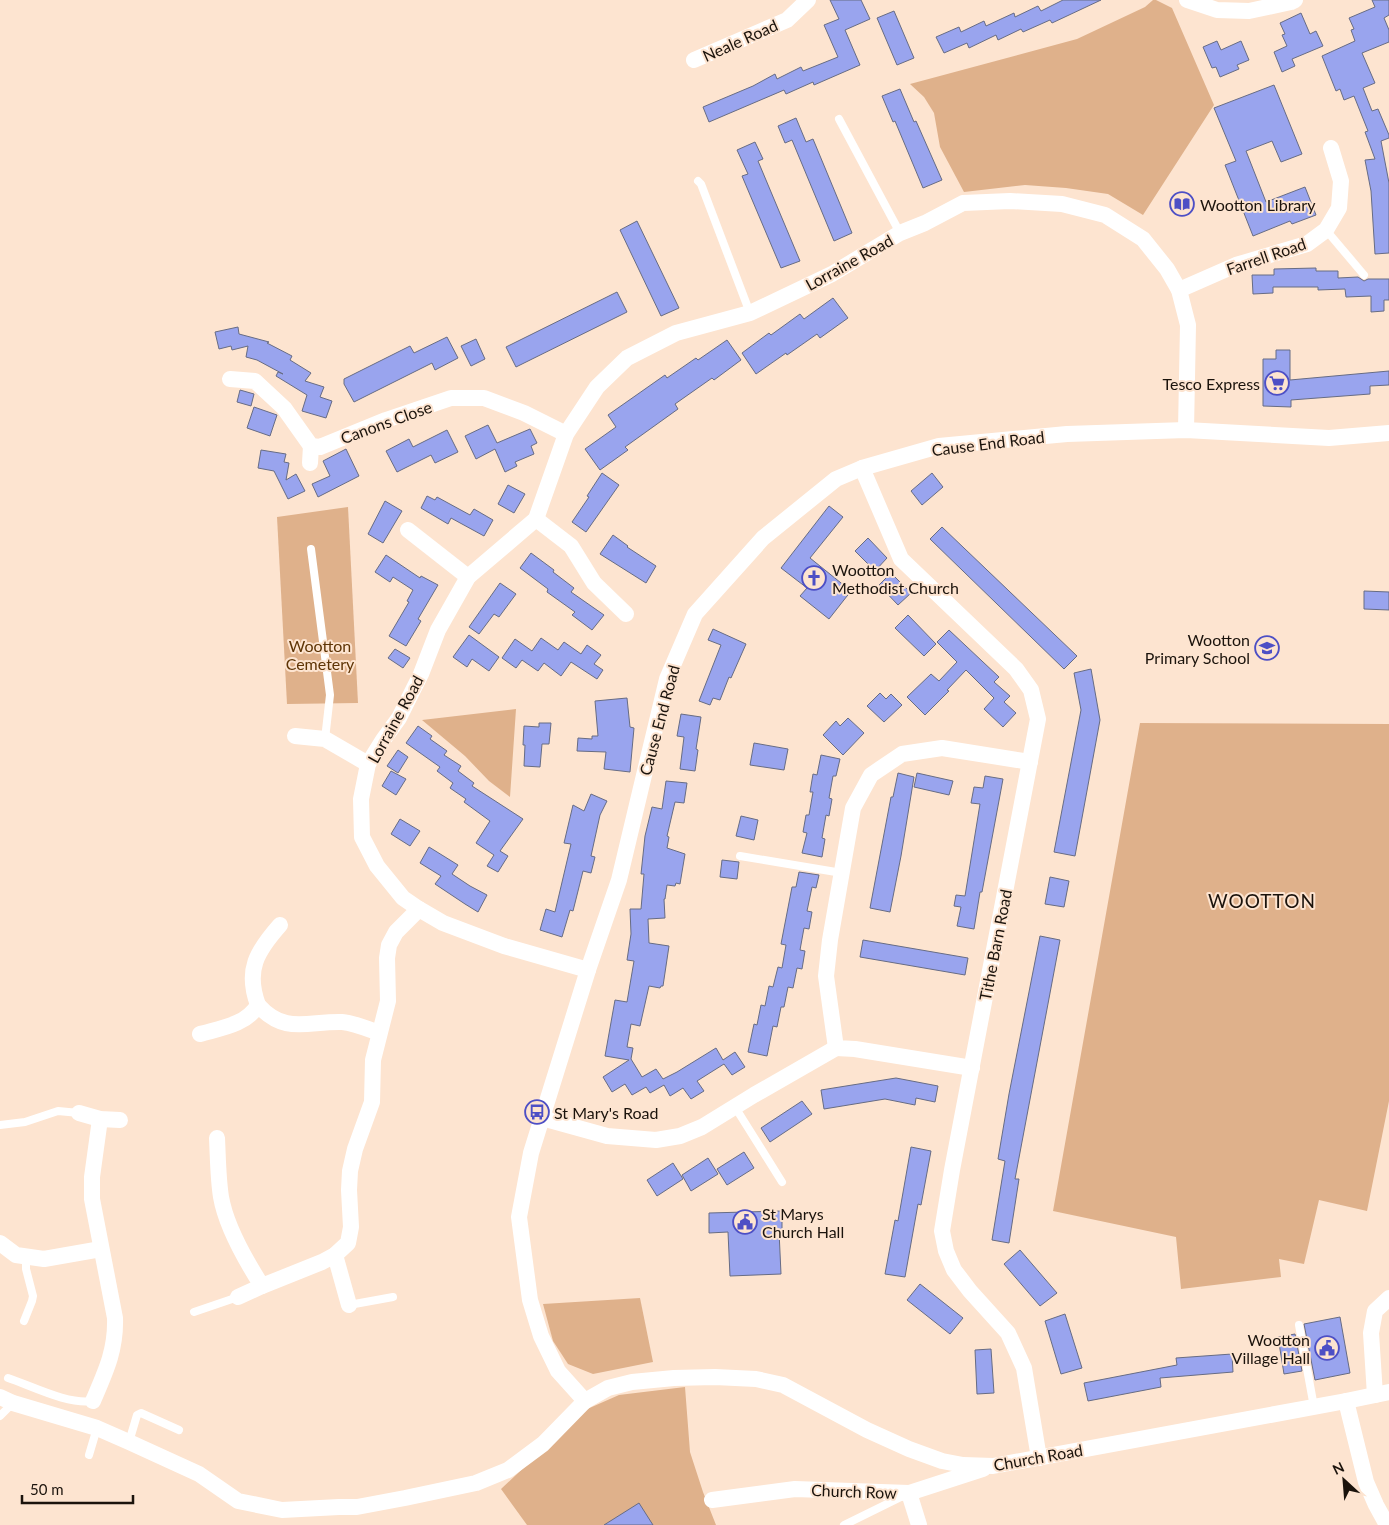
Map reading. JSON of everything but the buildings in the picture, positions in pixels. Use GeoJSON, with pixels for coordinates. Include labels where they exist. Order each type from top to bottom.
{"type":"FeatureCollection","features":[{"type":"Feature","properties":{"kind":"street","name":"Neale Road"},"geometry":{"type":"LineString","coordinates":[[694,60],[787,20],[808,0]]}},
{"type":"Feature","properties":{"kind":"street"},"geometry":{"type":"LineString","coordinates":[[1186,0],[1216,10],[1249,11],[1295,0]]}},
{"type":"Feature","properties":{"kind":"street","name":"Farrell Road"},"geometry":{"type":"LineString","coordinates":[[1179,290],[1236,265],[1307,244],[1326,230],[1339,208],[1340,180],[1331,148]]}},
{"type":"Feature","properties":{"kind":"street","name":"Lorraine Road"},"geometry":{"type":"LineString","coordinates":[[588,970],[504,946],[443,923],[402,898],[376,866],[362,837],[361,799],[368,764],[399,718],[421,674],[438,630],[468,577],[536,519],[566,434],[597,386],[627,358],[676,333],[750,313],[831,275],[900,233],[925,223],[963,203],[1010,201],[1062,204],[1105,215],[1143,239],[1167,269],[1179,290],[1188,325],[1186,430]]}},
{"type":"Feature","properties":{"kind":"street"},"geometry":{"type":"LineString","coordinates":[[230,379],[255,382],[284,408],[311,446],[310,463]]}},
{"type":"Feature","properties":{"kind":"street","name":"Canons Close"},"geometry":{"type":"LineString","coordinates":[[311,446],[320,447],[386,420],[451,398],[484,398],[524,413],[566,434]]}},
{"type":"Feature","properties":{"kind":"street","name":"Cause End Road"},"geometry":{"type":"LineString","coordinates":[[585,1401],[558,1371],[541,1336],[530,1300],[519,1217],[531,1154],[588,970],[619,880],[667,679],[694,614],[763,538],[836,479],[862,468],[940,446],[1067,434],[1186,430],[1329,438],[1389,433]]}},
{"type":"Feature","properties":{"kind":"street","name":"Tithe Barn Road"},"geometry":{"type":"LineString","coordinates":[[862,468],[901,559],[1016,669],[1032,690],[1038,719],[942,1231],[946,1251],[954,1270],[970,1291],[1008,1333],[1024,1368],[1039,1458]]}},
{"type":"Feature","properties":{"kind":"street"},"geometry":{"type":"LineString","coordinates":[[536,519],[571,546],[594,583],[626,615]]}},
{"type":"Feature","properties":{"kind":"street"},"geometry":{"type":"LineString","coordinates":[[408,530],[468,577]]}},
{"type":"Feature","properties":{"kind":"street"},"geometry":{"type":"LineString","coordinates":[[294,736],[325,739],[368,764]]}},
{"type":"Feature","properties":{"kind":"street"},"geometry":{"type":"LineString","coordinates":[[836,1048],[826,976],[830,940],[853,808],[871,775],[902,754],[942,748],[1030,762]]}},
{"type":"Feature","properties":{"kind":"street"},"geometry":{"type":"LineString","coordinates":[[238,1297],[322,1262],[335,1255],[348,1243],[352,1227],[349,1190],[350,1171],[354,1149],[372,1102],[373,1060],[388,1001],[387,958],[389,945],[396,932],[419,910]]}},
{"type":"Feature","properties":{"kind":"street"},"geometry":{"type":"LineString","coordinates":[[280,925],[264,943],[252,974],[253,992],[258,1005],[267,1015],[280,1023],[300,1025],[344,1022],[379,1033]]}},
{"type":"Feature","properties":{"kind":"street"},"geometry":{"type":"LineString","coordinates":[[200,1034],[241,1022],[253,1013],[258,1005]]}},
{"type":"Feature","properties":{"kind":"street"},"geometry":{"type":"LineString","coordinates":[[542,1118],[608,1136],[656,1140],[680,1136],[702,1127],[836,1048],[855,1049],[972,1068]]}},
{"type":"Feature","properties":{"kind":"street"},"geometry":{"type":"LineString","coordinates":[[79,1113],[100,1119],[120,1120]]}},
{"type":"Feature","properties":{"kind":"street"},"geometry":{"type":"LineString","coordinates":[[93,1401],[107,1369],[116,1335],[115,1318],[91,1190],[100,1119]]}},
{"type":"Feature","properties":{"kind":"street"},"geometry":{"type":"LineString","coordinates":[[217,1138],[221,1198],[232,1231],[248,1264],[262,1286]]}},
{"type":"Feature","properties":{"kind":"street"},"geometry":{"type":"LineString","coordinates":[[0,1243],[16,1255],[26,1258],[44,1259],[101,1249]]}},
{"type":"Feature","properties":{"kind":"street"},"geometry":{"type":"LineString","coordinates":[[335,1255],[350,1305]]}},
{"type":"Feature","properties":{"kind":"street"},"geometry":{"type":"LineString","coordinates":[[1382,1393],[1371,1333],[1375,1311],[1389,1298]]}},
{"type":"Feature","properties":{"kind":"street","name":"Church Road"},"geometry":{"type":"LineString","coordinates":[[7,1400],[97,1428],[199,1474],[238,1501],[282,1510],[357,1507],[476,1483],[508,1470],[543,1444],[585,1401],[608,1388],[632,1382],[715,1377],[756,1379],[783,1384],[867,1430],[909,1449],[942,1461],[963,1465],[993,1466],[1382,1393]]}},
{"type":"Feature","properties":{"kind":"street"},"geometry":{"type":"LineString","coordinates":[[1346,1401],[1366,1482],[1387,1525]]}},
{"type":"Feature","properties":{"kind":"street"},"geometry":{"type":"LineString","coordinates":[[938,1484],[942,1461]]}},
{"type":"Feature","properties":{"kind":"street","name":"Church Row"},"geometry":{"type":"LineString","coordinates":[[712,1500],[795,1489],[909,1494],[993,1466]]}},
{"type":"Feature","properties":{"kind":"street"},"geometry":{"type":"LineString","coordinates":[[909,1494],[919,1525]]}},
{"type":"Feature","properties":{"kind":"lane"},"geometry":{"type":"LineString","coordinates":[[839,119],[900,233]]}},
{"type":"Feature","properties":{"kind":"lane"},"geometry":{"type":"LineString","coordinates":[[698,181],[701,184],[750,313]]}},
{"type":"Feature","properties":{"kind":"lane"},"geometry":{"type":"LineString","coordinates":[[1326,230],[1364,275]]}},
{"type":"Feature","properties":{"kind":"lane"},"geometry":{"type":"LineString","coordinates":[[311,549],[330,695],[325,739]]}},
{"type":"Feature","properties":{"kind":"lane"},"geometry":{"type":"LineString","coordinates":[[740,856],[842,873]]}},
{"type":"Feature","properties":{"kind":"lane"},"geometry":{"type":"LineString","coordinates":[[735,1107],[782,1182]]}},
{"type":"Feature","properties":{"kind":"lane"},"geometry":{"type":"LineString","coordinates":[[0,1125],[26,1122],[58,1111],[79,1113]]}},
{"type":"Feature","properties":{"kind":"lane"},"geometry":{"type":"LineString","coordinates":[[24,1321],[32,1301],[26,1269],[26,1258]]}},
{"type":"Feature","properties":{"kind":"lane"},"geometry":{"type":"LineString","coordinates":[[194,1312],[238,1297]]}},
{"type":"Feature","properties":{"kind":"lane"},"geometry":{"type":"LineString","coordinates":[[350,1305],[393,1298]]}},
{"type":"Feature","properties":{"kind":"lane"},"geometry":{"type":"LineString","coordinates":[[1299,1325],[1314,1406]]}},
{"type":"Feature","properties":{"kind":"lane"},"geometry":{"type":"LineString","coordinates":[[8,1378],[64,1398],[86,1402],[93,1401]]}},
{"type":"Feature","properties":{"kind":"lane"},"geometry":{"type":"LineString","coordinates":[[0,1416],[7,1400]]}},
{"type":"Feature","properties":{"kind":"lane"},"geometry":{"type":"LineString","coordinates":[[129,1442],[137,1415],[141,1413],[179,1430]]}},
{"type":"Feature","properties":{"kind":"lane"},"geometry":{"type":"LineString","coordinates":[[89,1456],[97,1428]]}},
{"type":"Feature","properties":{"kind":"lane"},"geometry":{"type":"LineString","coordinates":[[844,1525],[909,1494]]}},
{"type":"Feature","properties":{"kind":"green space"},"geometry":{"type":"Polygon","coordinates":[[[1153,0],[1172,8],[1214,105],[1143,215],[1108,194],[1066,188],[1025,185],[964,192],[940,147],[934,113],[924,97],[910,84],[1077,39],[1145,7],[1153,0]]]}},
{"type":"Feature","properties":{"kind":"green space","name":"Wootton Cemetery"},"geometry":{"type":"Polygon","coordinates":[[[348,507],[358,703],[287,704],[277,517],[348,507]]]}},
{"type":"Feature","properties":{"kind":"green space"},"geometry":{"type":"Polygon","coordinates":[[[516,709],[510,797],[489,781],[465,756],[422,720],[516,709]]]}},
{"type":"Feature","properties":{"kind":"green space"},"geometry":{"type":"Polygon","coordinates":[[[1140,723],[1389,724],[1389,1101],[1367,1211],[1319,1200],[1304,1264],[1279,1259],[1281,1277],[1181,1289],[1176,1237],[1053,1211],[1140,723]]]}},
{"type":"Feature","properties":{"kind":"green space"},"geometry":{"type":"Polygon","coordinates":[[[640,1298],[653,1362],[593,1374],[568,1364],[553,1341],[543,1304],[640,1298]]]}},
{"type":"Feature","properties":{"kind":"green space"},"geometry":{"type":"Polygon","coordinates":[[[685,1387],[690,1452],[716,1525],[527,1525],[501,1489],[585,1410],[619,1395],[685,1387]]]}},
{"type":"Feature","properties":{"kind":"place","name":"Wootton Library"},"geometry":{"type":"Point","coordinates":[1182,204]}},
{"type":"Feature","properties":{"kind":"place","name":"Tesco Express"},"geometry":{"type":"Point","coordinates":[1277,383]}},
{"type":"Feature","properties":{"kind":"place","name":"Wootton Methodist Church"},"geometry":{"type":"Point","coordinates":[814,578]}},
{"type":"Feature","properties":{"kind":"place","name":"Wootton Primary School"},"geometry":{"type":"Point","coordinates":[1267,648]}},
{"type":"Feature","properties":{"kind":"place","name":"St Mary's Road"},"geometry":{"type":"Point","coordinates":[537,1112]}},
{"type":"Feature","properties":{"kind":"place","name":"St Marys Church Hall"},"geometry":{"type":"Point","coordinates":[745,1222]}},
{"type":"Feature","properties":{"kind":"place","name":"Wootton Village Hall"},"geometry":{"type":"Point","coordinates":[1327,1348]}},
{"type":"Feature","properties":{"kind":"district","name":"WOOTTON"},"geometry":{"type":"Point","coordinates":[1262,900]}}]}
